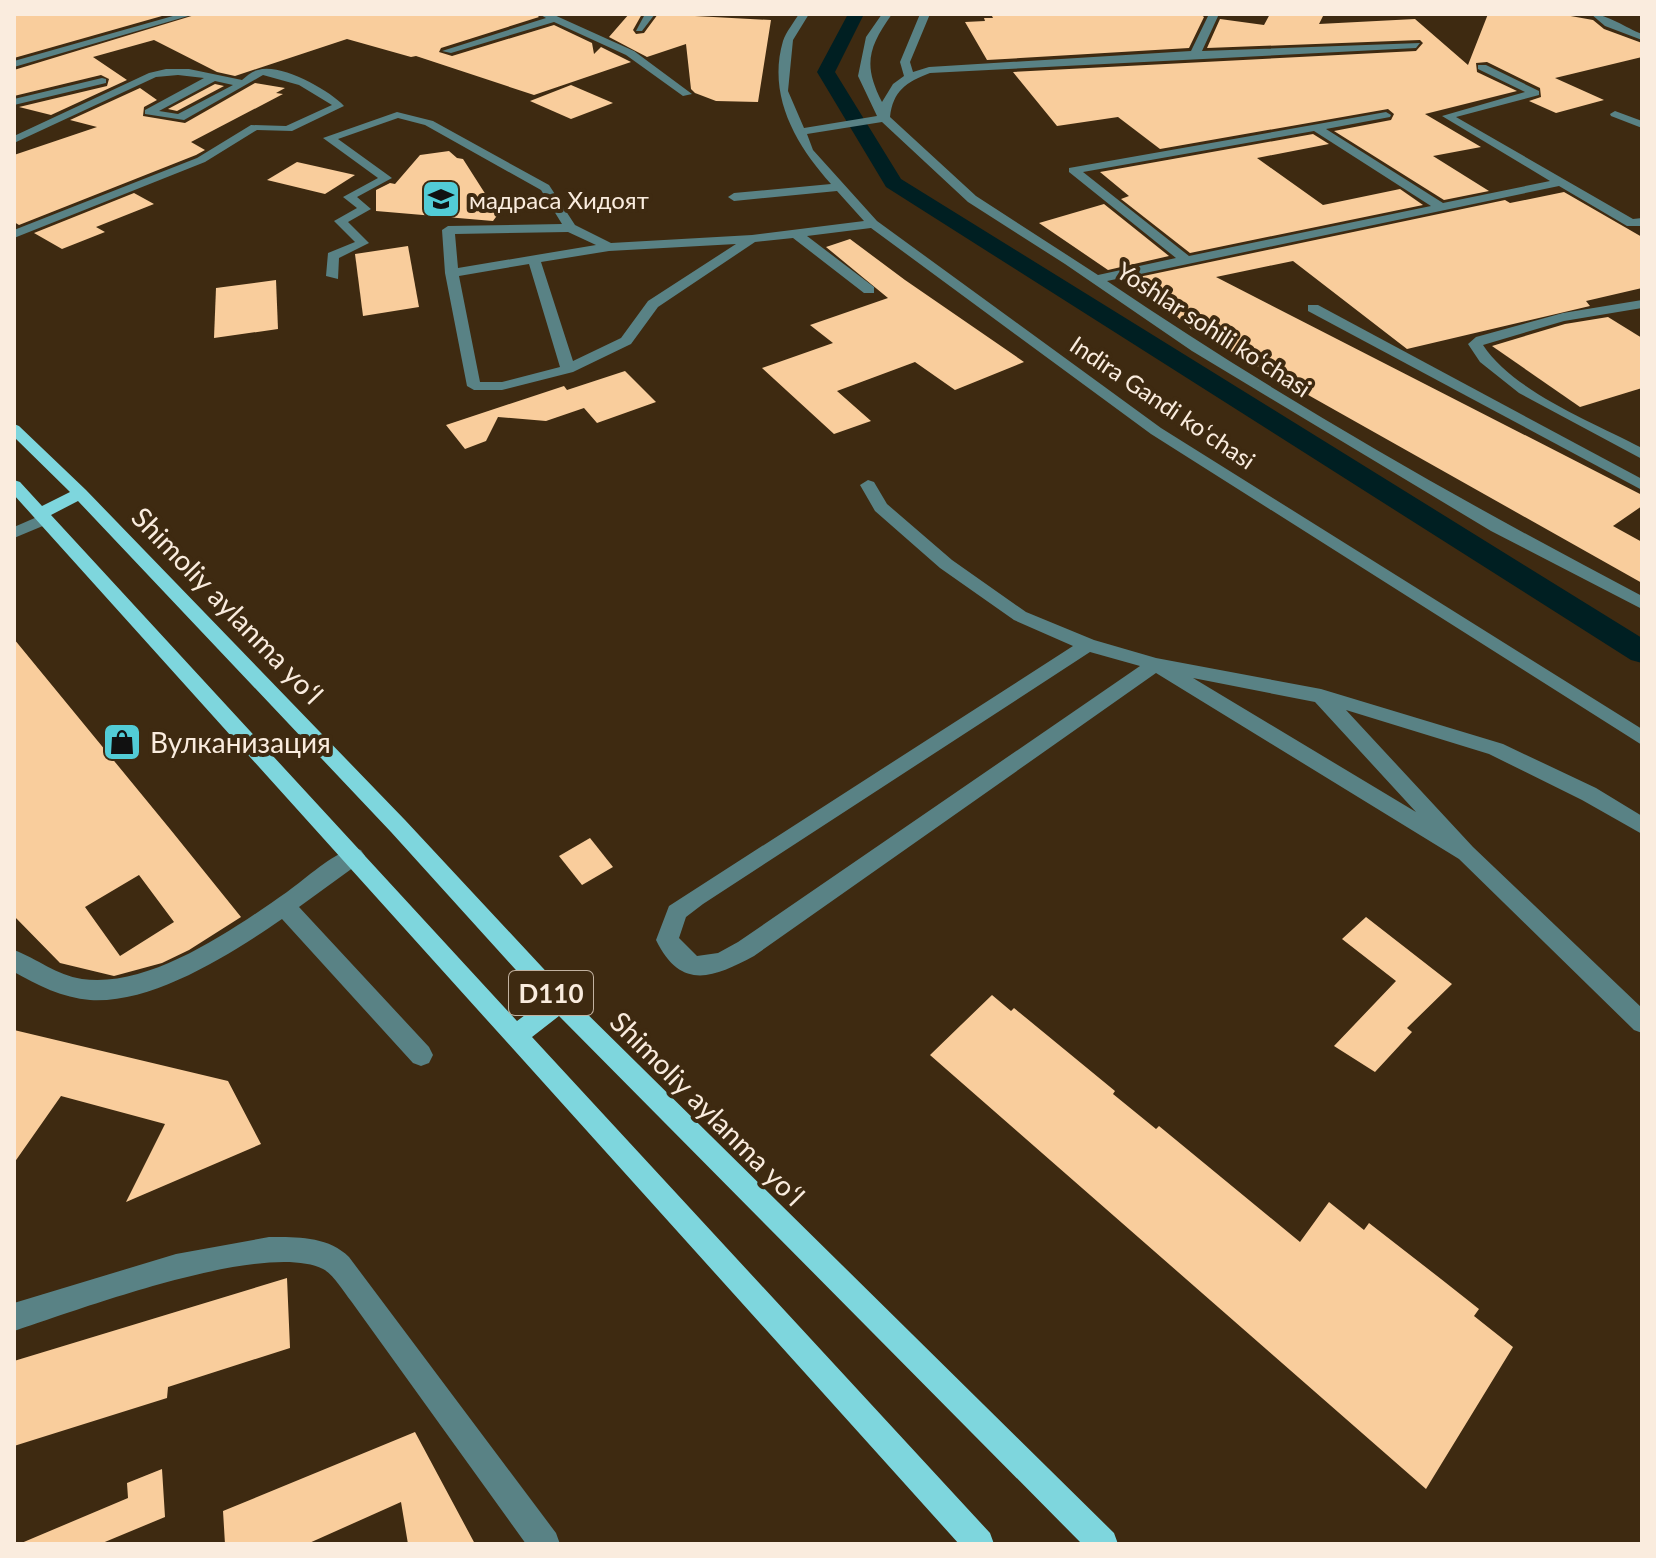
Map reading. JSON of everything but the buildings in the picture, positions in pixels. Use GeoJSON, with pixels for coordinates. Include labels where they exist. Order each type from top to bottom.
{"type":"FeatureCollection","features":[{"type":"Feature","properties":{"kind":"main road","name":"Shimoliy aylanma yoʻl"},"geometry":{"type":"LineString","coordinates":[[14,429],[80,493],[398,826],[560,1002],[1103,1544]]}},
{"type":"Feature","properties":{"kind":"main road","name":"D110"},"geometry":{"type":"LineString","coordinates":[[14,485],[979,1544]]}},
{"type":"Feature","properties":{"kind":"main road"},"geometry":{"type":"LineString","coordinates":[[42,516],[80,493]]}},
{"type":"Feature","properties":{"kind":"main road"},"geometry":{"type":"LineString","coordinates":[[516,1035],[560,1002]]}},
{"type":"Feature","properties":{"kind":"street"},"geometry":{"type":"LineString","coordinates":[[17,60],[190,14]]}},
{"type":"Feature","properties":{"kind":"street"},"geometry":{"type":"LineString","coordinates":[[639,29],[650,14]]}},
{"type":"Feature","properties":{"kind":"street","name":"Indira Gandi koʻchasi"},"geometry":{"type":"LineString","coordinates":[[804,14],[788,40],[783,91],[808,151],[873,224],[1156,431],[1642,738]]}},
{"type":"Feature","properties":{"kind":"street","name":"Yoshlar sohili koʻchasi"},"geometry":{"type":"LineString","coordinates":[[887,14],[871,37],[863,76],[884,118],[972,199],[1197,348],[1497,527],[1642,603]]}},
{"type":"Feature","properties":{"kind":"street"},"geometry":{"type":"LineString","coordinates":[[909,76],[905,62],[925,14]]}},
{"type":"Feature","properties":{"kind":"street"},"geometry":{"type":"LineString","coordinates":[[1195,54],[1214,14]]}},
{"type":"Feature","properties":{"kind":"street"},"geometry":{"type":"LineString","coordinates":[[1596,14],[1608,24],[1642,37]]}},
{"type":"Feature","properties":{"kind":"street"},"geometry":{"type":"LineString","coordinates":[[447,51],[549,16],[630,53],[687,94]]}},
{"type":"Feature","properties":{"kind":"street"},"geometry":{"type":"LineString","coordinates":[[800,132],[884,118],[885,99],[909,76],[929,70],[1416,45]]}},
{"type":"Feature","properties":{"kind":"street"},"geometry":{"type":"LineString","coordinates":[[1482,67],[1535,93],[1447,116],[1631,223],[1642,222]]}},
{"type":"Feature","properties":{"kind":"street"},"geometry":{"type":"LineString","coordinates":[[14,140],[153,75],[171,70],[196,71],[244,83]]}},
{"type":"Feature","properties":{"kind":"street"},"geometry":{"type":"LineString","coordinates":[[14,234],[201,160],[255,127],[288,129],[339,106],[331,97],[301,82],[267,72],[180,118],[149,112],[215,77]]}},
{"type":"Feature","properties":{"kind":"street"},"geometry":{"type":"LineString","coordinates":[[14,102],[102,81]]}},
{"type":"Feature","properties":{"kind":"street"},"geometry":{"type":"LineString","coordinates":[[1615,114],[1642,125]]}},
{"type":"Feature","properties":{"kind":"street"},"geometry":{"type":"LineString","coordinates":[[333,276],[333,256],[363,243],[340,221],[365,209],[349,197],[386,178],[329,138],[397,115],[429,123],[545,188],[570,228]]}},
{"type":"Feature","properties":{"kind":"street"},"geometry":{"type":"LineString","coordinates":[[1186,260],[1073,170],[1386,115]]}},
{"type":"Feature","properties":{"kind":"street"},"geometry":{"type":"LineString","coordinates":[[1317,128],[1444,209]]}},
{"type":"Feature","properties":{"kind":"street"},"geometry":{"type":"LineString","coordinates":[[1096,279],[1562,182]]}},
{"type":"Feature","properties":{"kind":"street"},"geometry":{"type":"LineString","coordinates":[[734,197],[838,187]]}},
{"type":"Feature","properties":{"kind":"street"},"geometry":{"type":"LineString","coordinates":[[452,273],[609,247],[752,239],[873,224]]}},
{"type":"Feature","properties":{"kind":"street"},"geometry":{"type":"LineString","coordinates":[[609,247],[570,228],[448,230],[452,273],[474,386],[502,386],[568,369],[626,341],[653,304],[752,239]]}},
{"type":"Feature","properties":{"kind":"street"},"geometry":{"type":"LineString","coordinates":[[795,233],[869,290]]}},
{"type":"Feature","properties":{"kind":"street"},"geometry":{"type":"LineString","coordinates":[[534,260],[568,369]]}},
{"type":"Feature","properties":{"kind":"street"},"geometry":{"type":"LineString","coordinates":[[1642,304],[1563,317],[1475,344],[1482,359],[1536,397],[1642,454]]}},
{"type":"Feature","properties":{"kind":"street"},"geometry":{"type":"LineString","coordinates":[[1313,308],[1642,485]]}},
{"type":"Feature","properties":{"kind":"street"},"geometry":{"type":"LineString","coordinates":[[868,485],[881,507],[946,564],[1020,616],[1088,645],[1156,664],[1321,696],[1496,749],[1589,794],[1642,826]]}},
{"type":"Feature","properties":{"kind":"street"},"geometry":{"type":"LineString","coordinates":[[14,533],[42,516]]}},
{"type":"Feature","properties":{"kind":"street"},"geometry":{"type":"LineString","coordinates":[[1088,645],[695,898],[677,912],[667,940],[692,967],[722,962],[746,949],[1156,664]]}},
{"type":"Feature","properties":{"kind":"street"},"geometry":{"type":"LineString","coordinates":[[1156,664],[1466,853]]}},
{"type":"Feature","properties":{"kind":"street"},"geometry":{"type":"LineString","coordinates":[[1321,696],[1466,853],[1642,1023]]}},
{"type":"Feature","properties":{"kind":"street"},"geometry":{"type":"LineString","coordinates":[[14,960],[37,976],[92,990],[141,984],[189,964],[354,856]]}},
{"type":"Feature","properties":{"kind":"street"},"geometry":{"type":"LineString","coordinates":[[283,905],[421,1055]]}},
{"type":"Feature","properties":{"kind":"street"},"geometry":{"type":"LineString","coordinates":[[14,1317],[186,1265],[273,1249],[303,1251],[331,1259],[361,1291],[545,1544]]}},
{"type":"Feature","properties":{"kind":"waterway"},"geometry":{"type":"LineString","coordinates":[[856,14],[826,72],[893,183],[1642,652]]}},
{"type":"Feature","properties":{"kind":"place","name":"мадраса Хидоят"},"geometry":{"type":"Point","coordinates":[441,199]}},
{"type":"Feature","properties":{"kind":"place","name":"Вулканизация"},"geometry":{"type":"Point","coordinates":[122,742]}}]}
